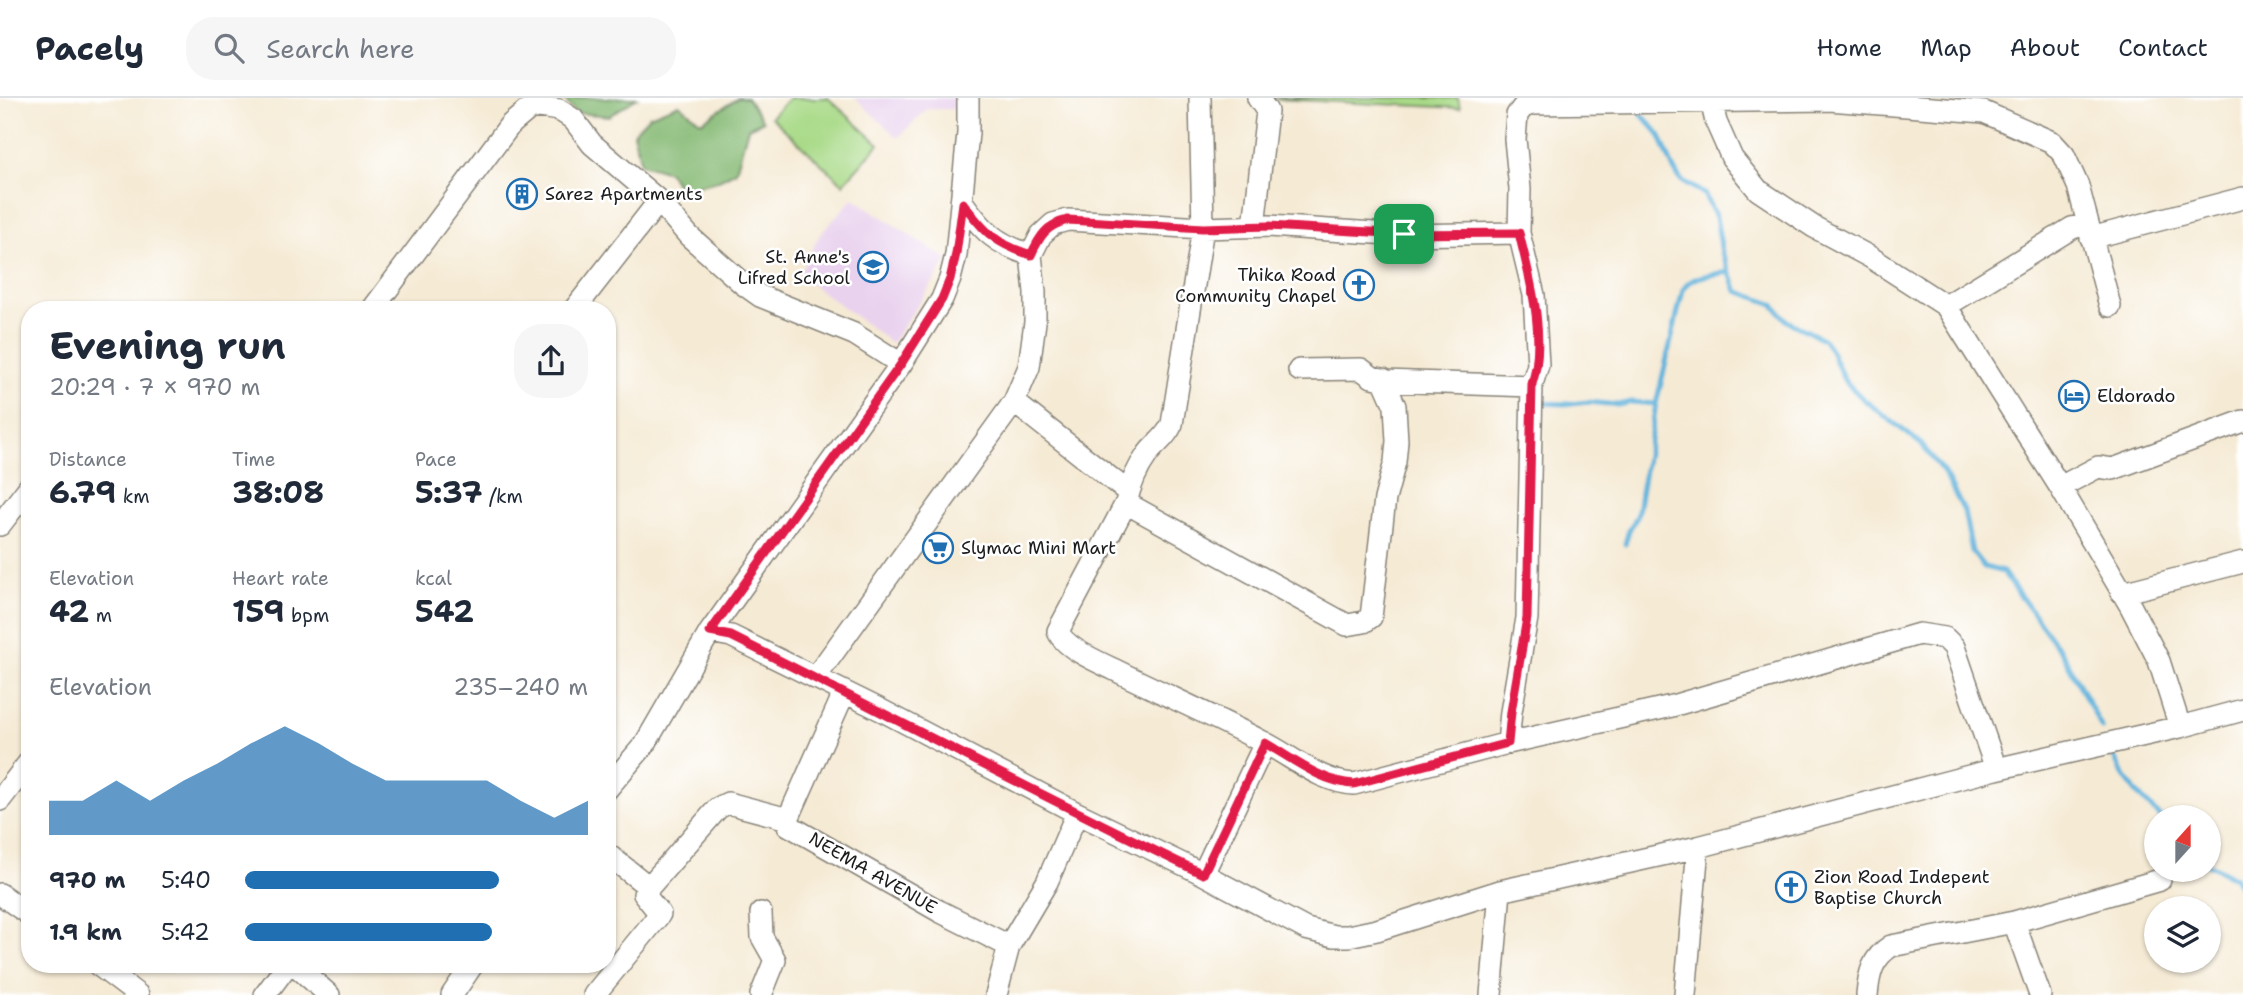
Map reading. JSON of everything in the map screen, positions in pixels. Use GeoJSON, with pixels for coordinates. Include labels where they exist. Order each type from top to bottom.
{"type":"FeatureCollection","features":[{"type":"Feature","properties":{"kind":"street"},"geometry":{"type":"LineString","coordinates":[[616,778],[645,744],[710,632],[901,364],[942,299],[956,254],[963,203],[968,98]]}},
{"type":"Feature","properties":{"kind":"street"},"geometry":{"type":"LineString","coordinates":[[1200,98],[1203,228],[1172,424],[1166,437],[1148,453],[1129,486],[1127,497],[1063,619],[1058,631],[1066,643],[1110,668],[1265,743],[1328,778],[1339,783],[1354,784],[1508,743],[1672,706],[1919,634],[1945,638],[1954,647],[1996,769]]}},
{"type":"Feature","properties":{"kind":"street"},"geometry":{"type":"LineString","coordinates":[[1254,226],[1267,111],[1258,98]]}},
{"type":"Feature","properties":{"kind":"street"},"geometry":{"type":"LineString","coordinates":[[1724,99],[1716,122],[1732,158],[1758,190],[1946,306],[2060,487],[2122,593],[2159,661],[2180,727]]}},
{"type":"Feature","properties":{"kind":"street"},"geometry":{"type":"LineString","coordinates":[[1508,743],[1527,618],[1532,386],[1538,365],[1534,295],[1519,233],[1520,188],[1515,139],[1517,115],[1523,107],[1532,104],[1724,99],[1829,100],[1984,112],[2052,142],[2064,155],[2078,187],[2110,306]]}},
{"type":"Feature","properties":{"kind":"street"},"geometry":{"type":"LineString","coordinates":[[379,301],[510,125],[529,109],[547,107],[559,110],[573,119],[592,144],[659,201],[689,236],[751,290],[854,334],[901,364]]}},
{"type":"Feature","properties":{"kind":"street"},"geometry":{"type":"LineString","coordinates":[[1946,306],[2072,228],[2089,231],[2243,198]]}},
{"type":"Feature","properties":{"kind":"street"},"geometry":{"type":"LineString","coordinates":[[581,301],[659,201]]}},
{"type":"Feature","properties":{"kind":"street"},"geometry":{"type":"LineString","coordinates":[[963,203],[982,229],[997,242],[1031,255]]}},
{"type":"Feature","properties":{"kind":"street"},"geometry":{"type":"LineString","coordinates":[[815,678],[1014,402],[1029,367],[1035,322],[1031,255],[1041,235],[1052,224],[1068,220],[1203,228],[1254,226],[1404,234],[1519,233]]}},
{"type":"Feature","properties":{"kind":"street"},"geometry":{"type":"LineString","coordinates":[[1299,370],[1361,369],[1384,381],[1532,386]]}},
{"type":"Feature","properties":{"kind":"street"},"geometry":{"type":"LineString","coordinates":[[1014,402],[1127,497],[1347,625],[1364,622],[1371,617],[1385,499],[1395,462],[1395,406],[1384,381]]}},
{"type":"Feature","properties":{"kind":"street"},"geometry":{"type":"LineString","coordinates":[[2060,487],[2098,467],[2113,468],[2243,421]]}},
{"type":"Feature","properties":{"kind":"street"},"geometry":{"type":"LineString","coordinates":[[0,525],[21,498]]}},
{"type":"Feature","properties":{"kind":"street"},"geometry":{"type":"LineString","coordinates":[[2122,593],[2243,562]]}},
{"type":"Feature","properties":{"kind":"street"},"geometry":{"type":"LineString","coordinates":[[710,632],[731,636],[1077,813],[1203,874],[1306,929],[1334,936],[1377,930],[1500,891],[1698,847],[1996,769],[2243,710]]}},
{"type":"Feature","properties":{"kind":"street"},"geometry":{"type":"LineString","coordinates":[[788,819],[844,693]]}},
{"type":"Feature","properties":{"kind":"street"},"geometry":{"type":"LineString","coordinates":[[1203,874],[1265,743]]}},
{"type":"Feature","properties":{"kind":"street"},"geometry":{"type":"LineString","coordinates":[[0,800],[21,773]]}},
{"type":"Feature","properties":{"kind":"street","name":"NEEMA AVENUE"},"geometry":{"type":"LineString","coordinates":[[649,887],[718,808],[728,803],[788,819],[788,825],[939,911],[1009,946]]}},
{"type":"Feature","properties":{"kind":"street"},"geometry":{"type":"LineString","coordinates":[[996,995],[1009,946],[1047,882],[1077,813]]}},
{"type":"Feature","properties":{"kind":"street"},"geometry":{"type":"LineString","coordinates":[[1685,995],[1698,847]]}},
{"type":"Feature","properties":{"kind":"street"},"geometry":{"type":"LineString","coordinates":[[616,861],[649,887],[644,894],[660,914],[616,966]]}},
{"type":"Feature","properties":{"kind":"street"},"geometry":{"type":"LineString","coordinates":[[1867,995],[1874,961],[1879,953],[1891,946],[2014,922],[2153,882]]}},
{"type":"Feature","properties":{"kind":"street"},"geometry":{"type":"LineString","coordinates":[[1491,995],[1500,891]]}},
{"type":"Feature","properties":{"kind":"street"},"geometry":{"type":"LineString","coordinates":[[0,894],[21,909]]}},
{"type":"Feature","properties":{"kind":"street"},"geometry":{"type":"LineString","coordinates":[[761,913],[762,937],[775,960],[761,995]]}},
{"type":"Feature","properties":{"kind":"street"},"geometry":{"type":"LineString","coordinates":[[2014,922],[2040,995]]}},
{"type":"Feature","properties":{"kind":"street"},"geometry":{"type":"LineString","coordinates":[[109,973],[138,995]]}},
{"type":"Feature","properties":{"kind":"street"},"geometry":{"type":"LineString","coordinates":[[265,995],[281,973]]}},
{"type":"Feature","properties":{"kind":"street"},"geometry":{"type":"LineString","coordinates":[[304,973],[329,995]]}},
{"type":"Feature","properties":{"kind":"street"},"geometry":{"type":"LineString","coordinates":[[452,995],[468,973]]}},
{"type":"Feature","properties":{"kind":"street"},"geometry":{"type":"LineString","coordinates":[[594,995],[610,973]]}},
{"type":"Feature","properties":{"kind":"shaded area"},"geometry":{"type":"Polygon","coordinates":[[[855,98],[956,98],[956,109],[927,109],[898,138],[855,98]]]}},
{"type":"Feature","properties":{"kind":"shaded area","name":"St. Anne's Lifred School"},"geometry":{"type":"Polygon","coordinates":[[[853,198],[948,260],[892,343],[799,275],[819,236],[853,198]]]}},
{"type":"Feature","properties":{"kind":"green space"},"geometry":{"type":"Polygon","coordinates":[[[562,98],[637,98],[609,116],[577,113],[562,98]]]}},
{"type":"Feature","properties":{"kind":"green space"},"geometry":{"type":"Polygon","coordinates":[[[738,98],[747,98],[763,121],[748,128],[736,171],[717,181],[680,190],[669,172],[641,164],[633,133],[649,116],[679,104],[701,122],[738,98]]]}},
{"type":"Feature","properties":{"kind":"green space"},"geometry":{"type":"Polygon","coordinates":[[[789,98],[828,98],[879,144],[843,184],[771,117],[789,98]]]}},
{"type":"Feature","properties":{"kind":"green space"},"geometry":{"type":"Polygon","coordinates":[[[1253,98],[1458,98],[1460,108],[1253,98]]]}},
{"type":"Feature","properties":{"kind":"waterway"},"geometry":{"type":"LineString","coordinates":[[1642,115],[1659,134],[1681,180],[1704,194],[1716,217],[1722,253],[1737,291],[1773,304],[1787,321],[1823,339],[1844,380],[1863,399],[1921,444],[1944,473],[1964,511],[1972,552],[1984,567],[2003,572],[2064,656],[2102,728]]}},
{"type":"Feature","properties":{"kind":"waterway"},"geometry":{"type":"LineString","coordinates":[[1535,403],[1656,404],[1683,290],[1697,278],[1729,272]]}},
{"type":"Feature","properties":{"kind":"waterway"},"geometry":{"type":"LineString","coordinates":[[1625,544],[1637,517],[1656,404]]}},
{"type":"Feature","properties":{"kind":"waterway"},"geometry":{"type":"LineString","coordinates":[[2113,755],[2133,788],[2148,805]]}},
{"type":"Feature","properties":{"kind":"waterway"},"geometry":{"type":"LineString","coordinates":[[2221,871],[2235,878],[2243,893]]}},
{"type":"Feature","properties":{"kind":"place","name":"Sarez Apartments"},"geometry":{"type":"Point","coordinates":[522,194]}},
{"type":"Feature","properties":{"kind":"place","name":"St. Anne's Lifred School"},"geometry":{"type":"Point","coordinates":[873,267]}},
{"type":"Feature","properties":{"kind":"place","name":"Thika Road Community Chapel"},"geometry":{"type":"Point","coordinates":[1359,285]}},
{"type":"Feature","properties":{"kind":"place","name":"Eldorado"},"geometry":{"type":"Point","coordinates":[2074,396]}},
{"type":"Feature","properties":{"kind":"place","name":"Slymac Mini Mart"},"geometry":{"type":"Point","coordinates":[938,548]}},
{"type":"Feature","properties":{"kind":"place","name":"Zion Road Indepent Baptise Church"},"geometry":{"type":"Point","coordinates":[1791,887]}},
{"type":"Feature","properties":{"kind":"route"},"geometry":{"type":"LineString","coordinates":[[963,203],[982,229],[997,242],[1031,255],[1041,235],[1052,224],[1068,220],[1203,228],[1269,226],[1404,234],[1519,233],[1534,295],[1538,365],[1532,384],[1527,618],[1508,743],[1354,784],[1339,783],[1308,769],[1265,743],[1203,874],[1077,813],[881,710],[731,636],[710,632],[901,364],[942,299],[956,254],[963,203]]}}]}
